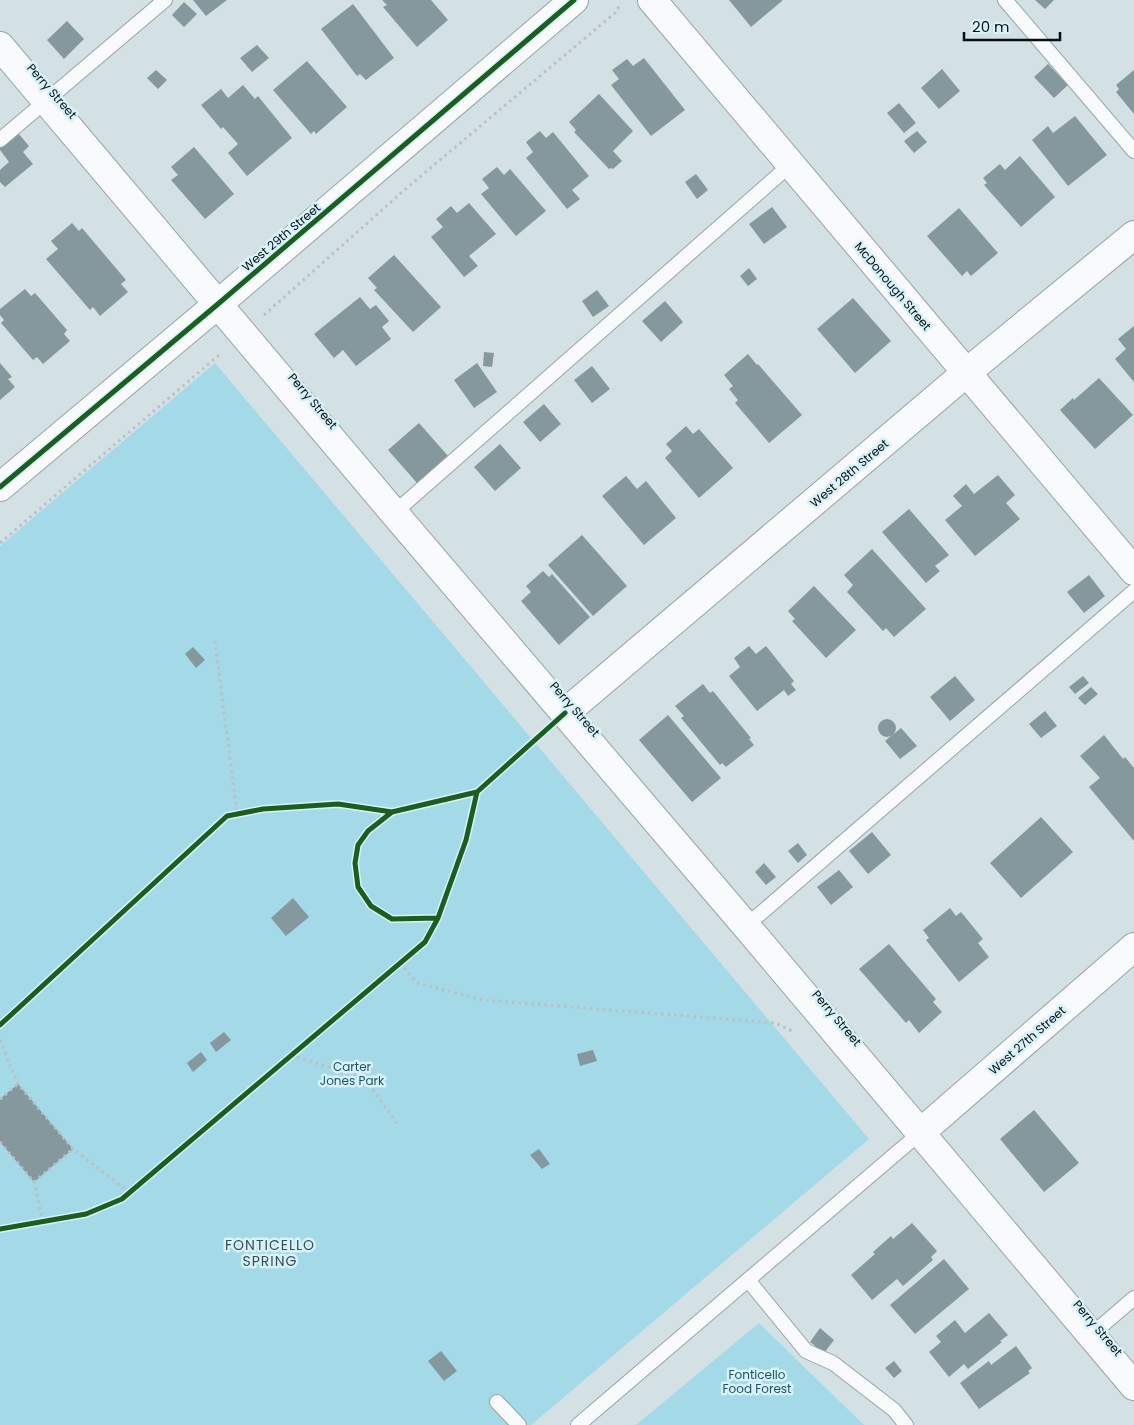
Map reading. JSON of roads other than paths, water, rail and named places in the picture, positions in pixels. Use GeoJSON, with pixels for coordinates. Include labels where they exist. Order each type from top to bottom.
{"type":"FeatureCollection","features":[{"type":"Feature","properties":{"kind":"street","name":"West 29th Street"},"geometry":{"type":"LineString","coordinates":[[0,487],[574,0]]}},
{"type":"Feature","properties":{"kind":"street","name":"McDonough Street"},"geometry":{"type":"LineString","coordinates":[[652,0],[1134,571]]}},
{"type":"Feature","properties":{"kind":"street","name":"Perry Street"},"geometry":{"type":"LineString","coordinates":[[0,46],[1134,1386]]}},
{"type":"Feature","properties":{"kind":"street","name":"West 28th Street"},"geometry":{"type":"LineString","coordinates":[[566,713],[966,373],[1134,235]]}},
{"type":"Feature","properties":{"kind":"street","name":"West 27th Street"},"geometry":{"type":"LineString","coordinates":[[920,1133],[1134,947]]}},
{"type":"Feature","properties":{"kind":"lane"},"geometry":{"type":"LineString","coordinates":[[0,140],[165,0]]}},
{"type":"Feature","properties":{"kind":"lane"},"geometry":{"type":"LineString","coordinates":[[1005,0],[1134,151]]}},
{"type":"Feature","properties":{"kind":"lane"},"geometry":{"type":"LineString","coordinates":[[394,513],[790,165]]}},
{"type":"Feature","properties":{"kind":"lane"},"geometry":{"type":"LineString","coordinates":[[746,926],[1134,591]]}},
{"type":"Feature","properties":{"kind":"lane"},"geometry":{"type":"LineString","coordinates":[[578,1425],[920,1133]]}},
{"type":"Feature","properties":{"kind":"lane"},"geometry":{"type":"LineString","coordinates":[[748,1280],[806,1351],[833,1363],[894,1410],[906,1425]]}},
{"type":"Feature","properties":{"kind":"lane"},"geometry":{"type":"LineString","coordinates":[[1091,1334],[1134,1298]]}},
{"type":"Feature","properties":{"kind":"lane"},"geometry":{"type":"LineString","coordinates":[[497,1402],[519,1425]]}},
{"type":"Feature","properties":{"kind":"district","name":"FONTICELLO SPRING"},"geometry":{"type":"Point","coordinates":[270,1254]}},
{"type":"Feature","properties":{"kind":"park label","name":"Carter Jones Park"},"geometry":{"type":"Point","coordinates":[352,1073]}},
{"type":"Feature","properties":{"kind":"park label","name":"Fonticello Food Forest"},"geometry":{"type":"Point","coordinates":[757,1381]}}]}
